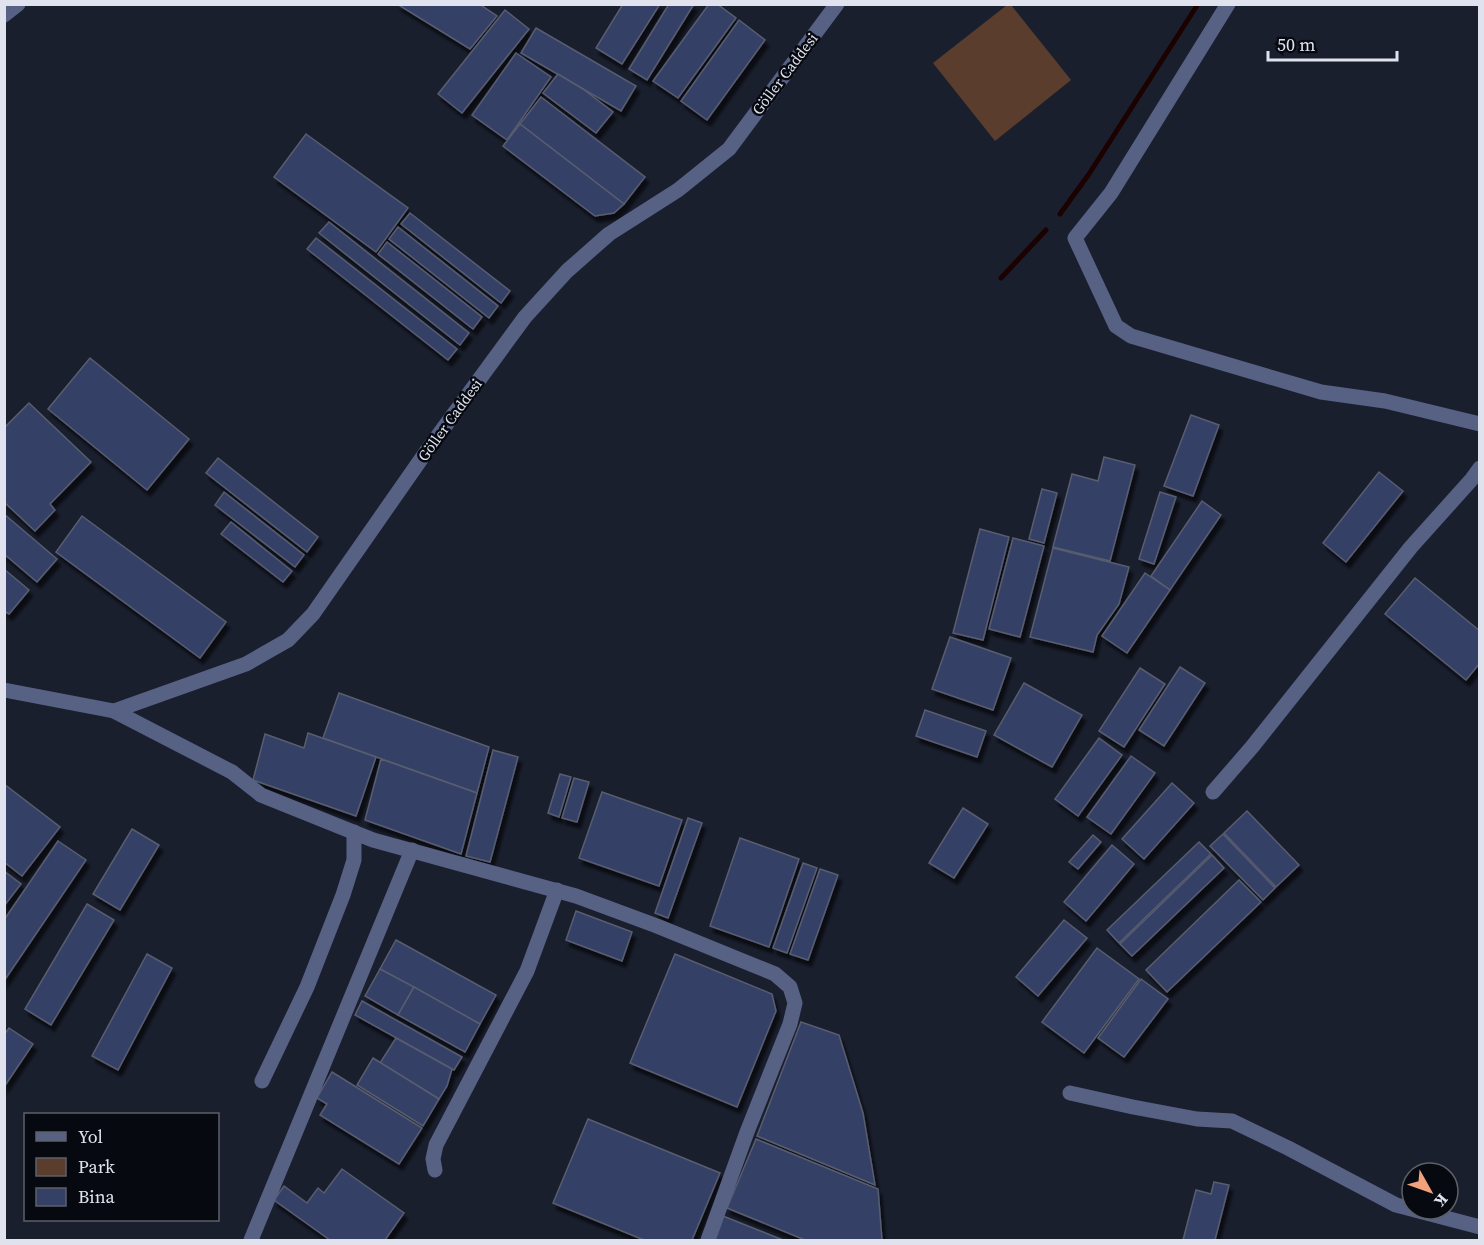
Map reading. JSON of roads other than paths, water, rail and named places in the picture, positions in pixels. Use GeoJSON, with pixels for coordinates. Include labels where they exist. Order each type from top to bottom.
{"type":"FeatureCollection","features":[{"type":"Feature","properties":{"kind":"street"},"geometry":{"type":"LineString","coordinates":[[4,15],[18,4]]}},
{"type":"Feature","properties":{"kind":"street","name":"Göller Caddesi"},"geometry":{"type":"LineString","coordinates":[[114,711],[246,664],[288,640],[313,614],[426,452],[525,317],[567,271],[609,234],[678,190],[729,149],[837,4]]}},
{"type":"Feature","properties":{"kind":"street"},"geometry":{"type":"LineString","coordinates":[[1228,4],[1111,193],[1075,238],[1116,326],[1131,336],[1322,392],[1384,401],[1479,424]]}},
{"type":"Feature","properties":{"kind":"street"},"geometry":{"type":"LineString","coordinates":[[1213,792],[1252,747],[1411,547],[1472,479],[1479,468]]}},
{"type":"Feature","properties":{"kind":"street"},"geometry":{"type":"LineString","coordinates":[[4,690],[114,711],[232,772],[261,795],[373,840],[576,896],[775,974],[790,987],[795,1003],[790,1024],[747,1132],[708,1240]]}},
{"type":"Feature","properties":{"kind":"street"},"geometry":{"type":"LineString","coordinates":[[261,1081],[307,987],[344,895],[354,860],[354,832]]}},
{"type":"Feature","properties":{"kind":"street"},"geometry":{"type":"LineString","coordinates":[[251,1240],[412,850]]}},
{"type":"Feature","properties":{"kind":"street"},"geometry":{"type":"LineString","coordinates":[[435,1170],[433,1160],[436,1144],[527,971],[557,890]]}},
{"type":"Feature","properties":{"kind":"street"},"geometry":{"type":"LineString","coordinates":[[1070,1093],[1197,1119],[1232,1121],[1396,1205],[1479,1227]]}},
{"type":"Feature","properties":{"kind":"waterway"},"geometry":{"type":"LineString","coordinates":[[1060,214],[1089,174],[1198,4]]}},
{"type":"Feature","properties":{"kind":"waterway"},"geometry":{"type":"LineString","coordinates":[[1001,278],[1046,230]]}}]}
